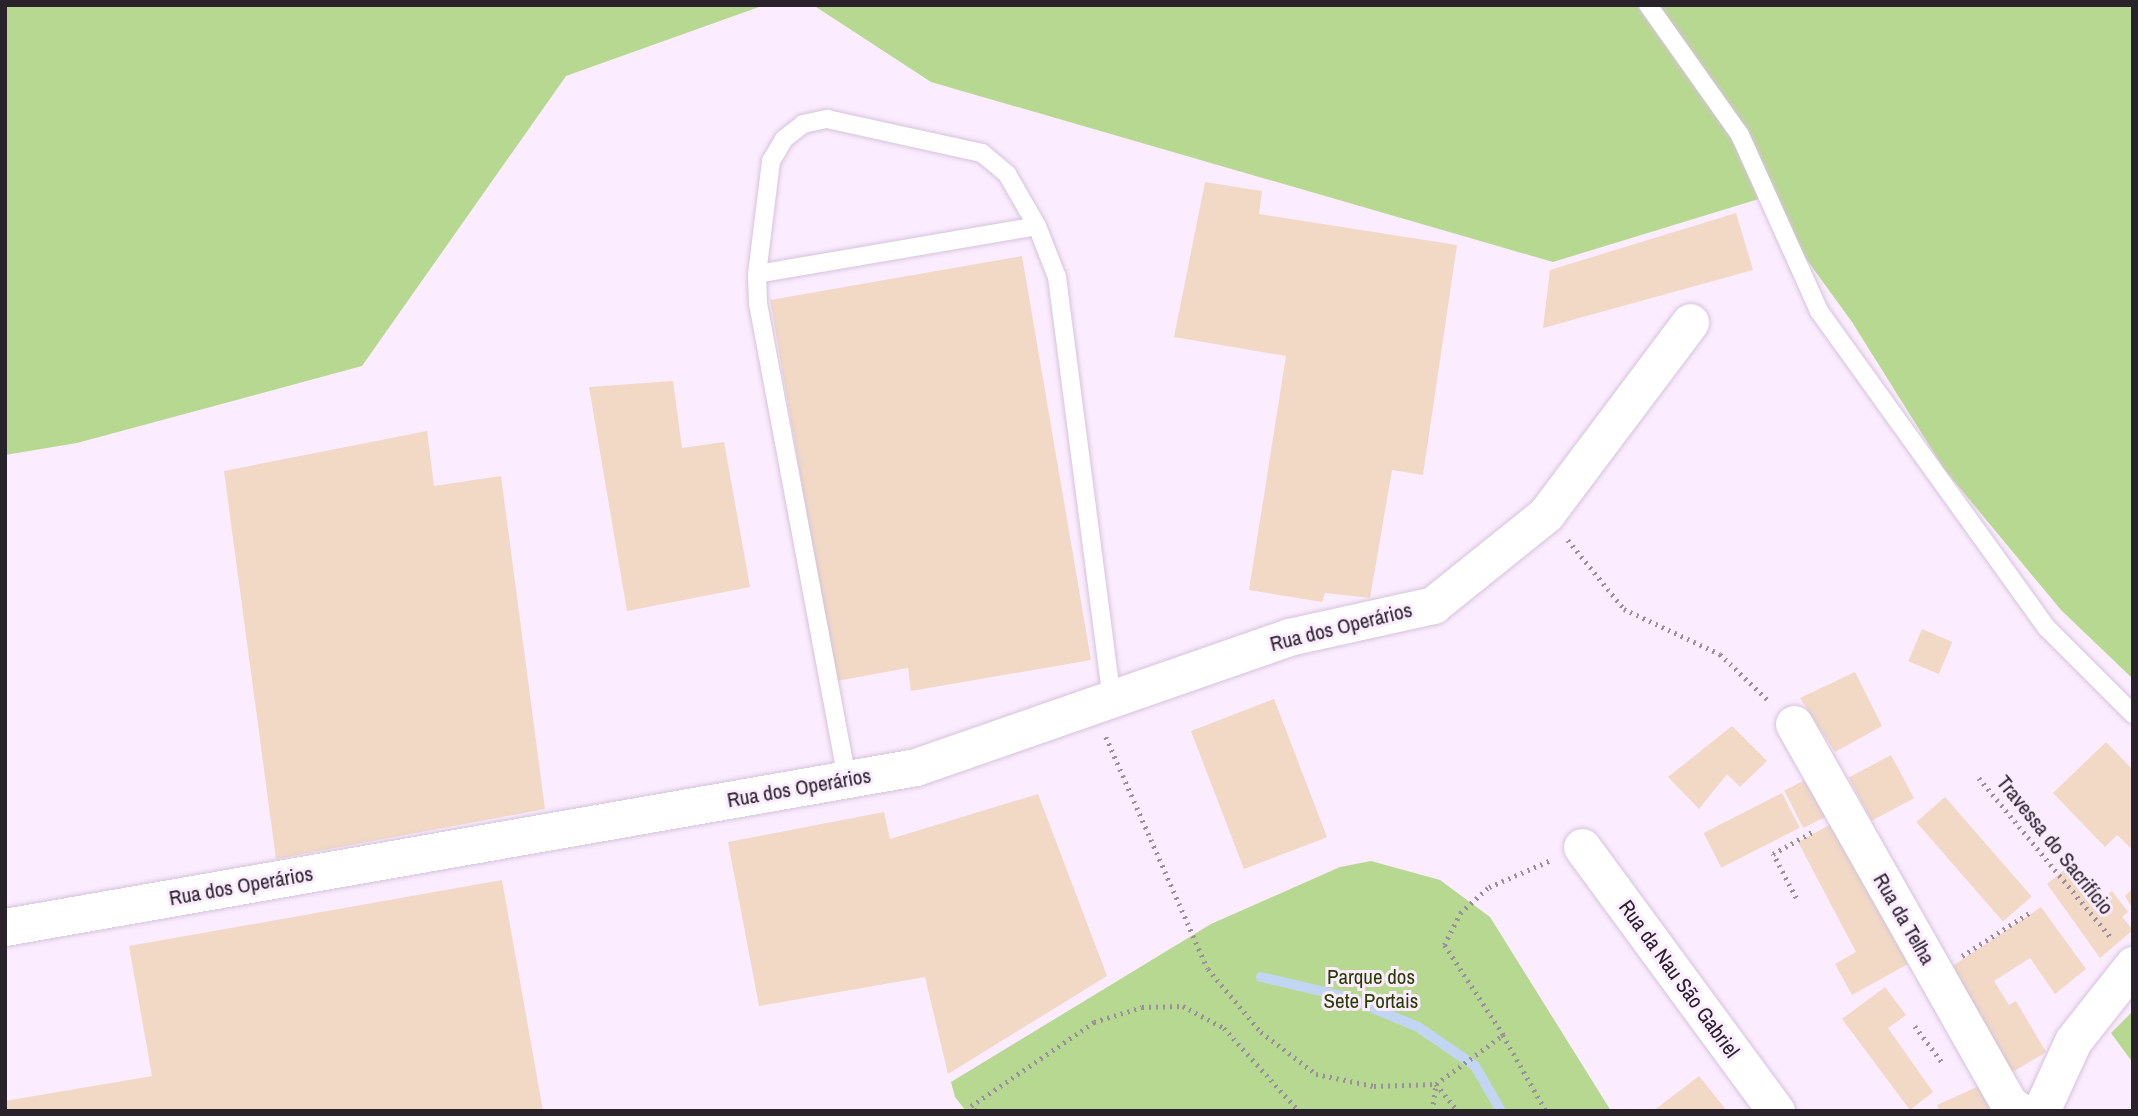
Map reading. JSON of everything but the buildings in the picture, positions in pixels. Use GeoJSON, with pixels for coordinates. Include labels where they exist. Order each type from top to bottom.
{"type":"FeatureCollection","features":[{"type":"Feature","properties":{"kind":"street","name":"Rua dos Operários"},"geometry":{"type":"LineString","coordinates":[[5,927],[916,767],[1289,636],[1433,605],[1546,514],[1690,322]]}},
{"type":"Feature","properties":{"kind":"street","name":"Rua da Telha"},"geometry":{"type":"LineString","coordinates":[[1794,724],[2008,1103],[2019,1111]]}},
{"type":"Feature","properties":{"kind":"street","name":"Rua da Nau São Gabriel"},"geometry":{"type":"LineString","coordinates":[[1582,847],[1776,1111]]}},
{"type":"Feature","properties":{"kind":"street"},"geometry":{"type":"LineString","coordinates":[[2040,1111],[2073,1041],[2124,954]]}},
{"type":"Feature","properties":{"kind":"lane"},"geometry":{"type":"LineString","coordinates":[[1648,5],[1740,135],[1819,311],[2048,628],[2133,714]]}},
{"type":"Feature","properties":{"kind":"lane"},"geometry":{"type":"LineString","coordinates":[[848,779],[757,274],[771,162],[784,138],[803,124],[827,119],[982,153],[1007,174],[1037,226],[1057,278],[1102,702]]}},
{"type":"Feature","properties":{"kind":"lane"},"geometry":{"type":"LineString","coordinates":[[757,274],[1037,226]]}},
{"type":"Feature","properties":{"kind":"path"},"geometry":{"type":"LineString","coordinates":[[1546,514],[1624,608],[1720,654],[1794,724]]}},
{"type":"Feature","properties":{"kind":"path"},"geometry":{"type":"LineString","coordinates":[[1102,702],[1191,936],[1208,969],[1288,1058],[1343,1083],[1437,1084]]}},
{"type":"Feature","properties":{"kind":"path","name":"Travessa do Sacrifício"},"geometry":{"type":"LineString","coordinates":[[1979,778],[2124,954]]}},
{"type":"Feature","properties":{"kind":"path"},"geometry":{"type":"LineString","coordinates":[[1796,898],[1773,854],[1845,815]]}},
{"type":"Feature","properties":{"kind":"path"},"geometry":{"type":"LineString","coordinates":[[1546,1111],[1503,1035],[1444,945],[1460,912],[1489,887],[1582,847]]}},
{"type":"Feature","properties":{"kind":"path"},"geometry":{"type":"LineString","coordinates":[[1935,973],[2029,913]]}},
{"type":"Feature","properties":{"kind":"path"},"geometry":{"type":"LineString","coordinates":[[975,1111],[971,1106],[1094,1023],[1142,1007],[1183,1006],[1224,1028],[1299,1111]]}},
{"type":"Feature","properties":{"kind":"path"},"geometry":{"type":"LineString","coordinates":[[1432,1111],[1437,1084],[1503,1035]]}},
{"type":"Feature","properties":{"kind":"path"},"geometry":{"type":"LineString","coordinates":[[1437,1084],[1458,1111]]}},
{"type":"Feature","properties":{"kind":"green space"},"geometry":{"type":"Polygon","coordinates":[[[5,5],[765,5],[566,76],[362,366],[77,443],[5,455],[5,5]]]}},
{"type":"Feature","properties":{"kind":"green space"},"geometry":{"type":"Polygon","coordinates":[[[813,5],[2133,5],[2133,679],[2061,610],[1944,469],[1852,322],[1762,198],[1553,262],[931,82],[813,5]]]}},
{"type":"Feature","properties":{"kind":"green space","name":"Parque dos Sete Portais"},"geometry":{"type":"Polygon","coordinates":[[[1371,861],[1440,880],[1490,917],[1611,1111],[966,1111],[955,1097],[951,1082],[1211,924],[1340,867],[1371,861]]]}},
{"type":"Feature","properties":{"kind":"green space"},"geometry":{"type":"Polygon","coordinates":[[[2133,1011],[2133,1063],[2111,1033],[2133,1011]]]}},
{"type":"Feature","properties":{"kind":"waterway"},"geometry":{"type":"LineString","coordinates":[[1261,977],[1346,997],[1418,1027],[1475,1066],[1501,1111]]}}]}
